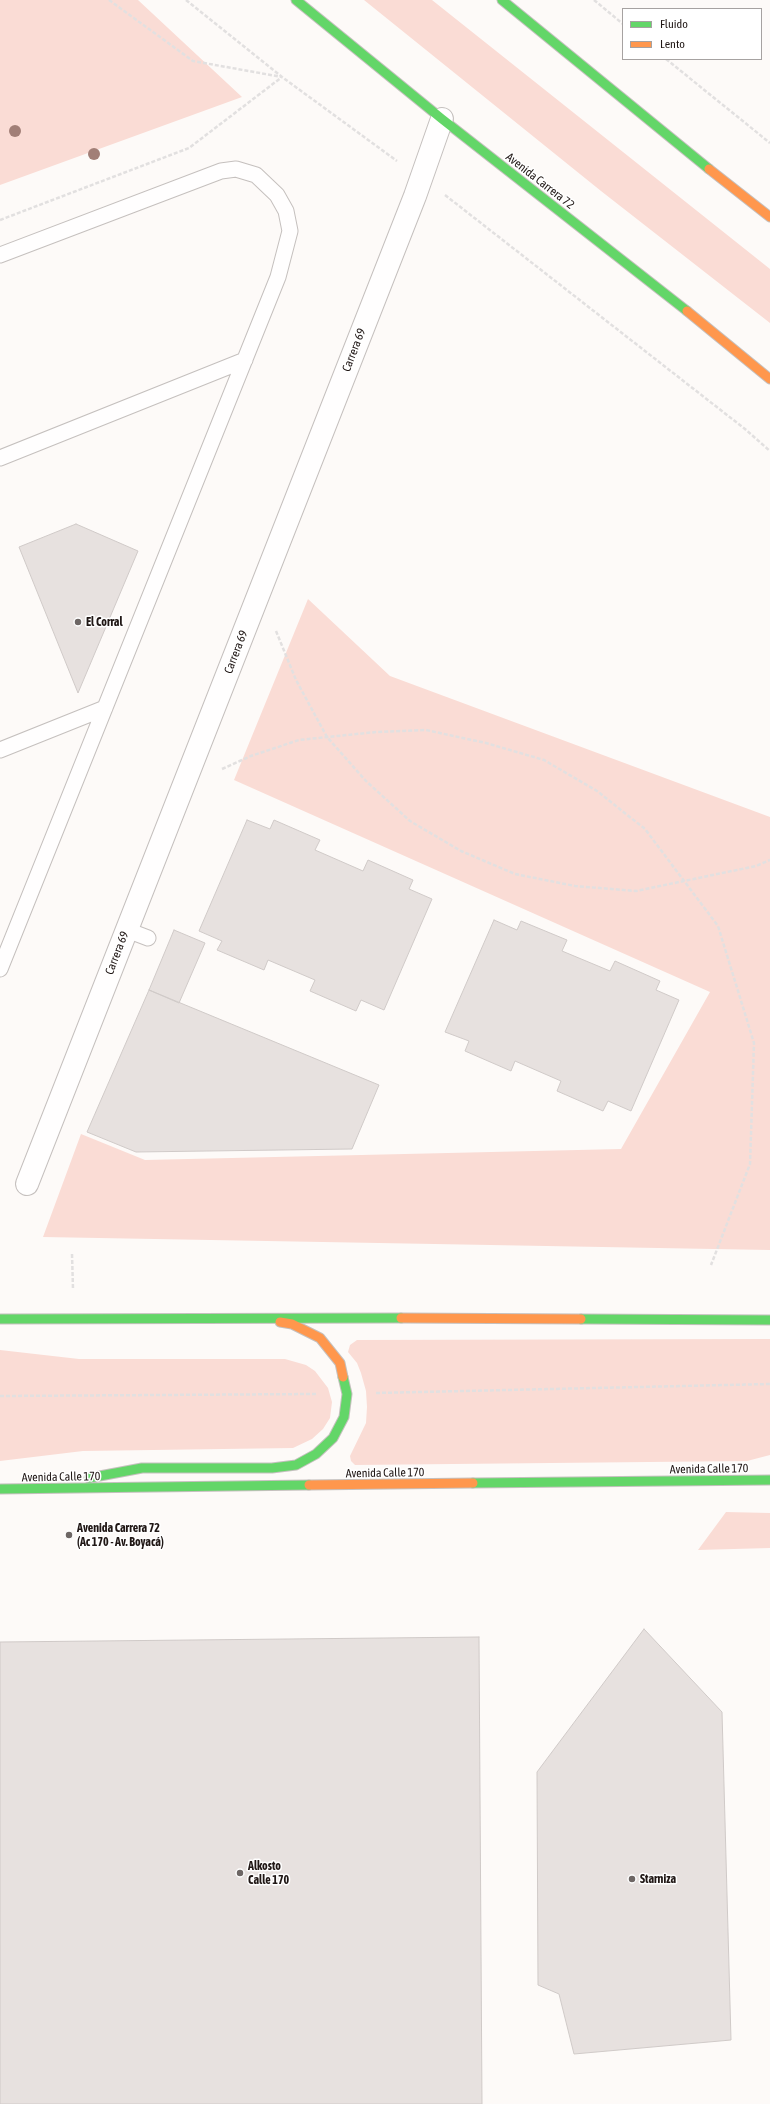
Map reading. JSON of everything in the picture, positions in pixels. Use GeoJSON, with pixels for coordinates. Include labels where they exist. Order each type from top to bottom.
{"type":"FeatureCollection","features":[{"type":"Feature","properties":{"kind":"main road","name":"Avenida Carrera 72"},"geometry":{"type":"LineString","coordinates":[[296,0],[442,119],[734,348],[770,379]]}},
{"type":"Feature","properties":{"kind":"main road"},"geometry":{"type":"LineString","coordinates":[[502,0],[688,153],[770,217]]}},
{"type":"Feature","properties":{"kind":"main road"},"geometry":{"type":"LineString","coordinates":[[29,1489],[142,1468],[272,1468],[296,1465],[316,1454],[333,1438],[344,1417],[347,1394],[340,1363],[320,1338],[292,1324],[259,1317]]}},
{"type":"Feature","properties":{"kind":"main road"},"geometry":{"type":"LineString","coordinates":[[0,1319],[259,1317],[770,1320]]}},
{"type":"Feature","properties":{"kind":"main road","name":"Avenida Calle 170"},"geometry":{"type":"LineString","coordinates":[[0,1489],[770,1480]]}},
{"type":"Feature","properties":{"kind":"street","name":"Carrera 69"},"geometry":{"type":"LineString","coordinates":[[27,1184],[421,178],[442,119]]}},
{"type":"Feature","properties":{"kind":"lane"},"geometry":{"type":"LineString","coordinates":[[0,255],[221,171],[236,169],[256,176],[277,195],[286,211],[290,231],[278,277],[0,969]]}},
{"type":"Feature","properties":{"kind":"lane"},"geometry":{"type":"LineString","coordinates":[[0,458],[244,360]]}},
{"type":"Feature","properties":{"kind":"lane"},"geometry":{"type":"LineString","coordinates":[[0,750],[105,708]]}},
{"type":"Feature","properties":{"kind":"lane"},"geometry":{"type":"LineString","coordinates":[[127,930],[148,938]]}},
{"type":"Feature","properties":{"kind":"path"},"geometry":{"type":"LineString","coordinates":[[109,0],[193,61],[282,77]]}},
{"type":"Feature","properties":{"kind":"path"},"geometry":{"type":"LineString","coordinates":[[186,0],[282,77],[480,221],[770,451]]}},
{"type":"Feature","properties":{"kind":"path"},"geometry":{"type":"LineString","coordinates":[[594,0],[622,23]]}},
{"type":"Feature","properties":{"kind":"path"},"geometry":{"type":"LineString","coordinates":[[667,60],[770,143]]}},
{"type":"Feature","properties":{"kind":"path"},"geometry":{"type":"LineString","coordinates":[[0,220],[189,148],[282,77]]}},
{"type":"Feature","properties":{"kind":"path"},"geometry":{"type":"LineString","coordinates":[[274,626],[296,680],[327,737],[366,781],[410,821],[461,851],[515,874],[575,886],[636,891],[756,866],[770,860]]}},
{"type":"Feature","properties":{"kind":"path"},"geometry":{"type":"LineString","coordinates":[[216,772],[251,756],[299,740],[426,730],[486,743],[544,760],[597,791],[645,829],[718,926],[754,1043],[750,1164],[711,1265]]}},
{"type":"Feature","properties":{"kind":"path"},"geometry":{"type":"LineString","coordinates":[[72,1254],[74,1319]]}},
{"type":"Feature","properties":{"kind":"path"},"geometry":{"type":"LineString","coordinates":[[0,1396],[347,1394],[770,1384]]}},
{"type":"Feature","properties":{"kind":"shaded area"},"geometry":{"type":"Polygon","coordinates":[[[0,0],[138,0],[242,97],[0,185],[0,0]]]}},
{"type":"Feature","properties":{"kind":"shaded area"},"geometry":{"type":"Polygon","coordinates":[[[364,0],[432,0],[770,269],[770,323],[601,191],[364,0]]]}},
{"type":"Feature","properties":{"kind":"shaded area"},"geometry":{"type":"Polygon","coordinates":[[[308,599],[390,676],[770,817],[770,1250],[43,1237],[81,1134],[145,1160],[621,1149],[710,992],[234,780],[308,599]]]}},
{"type":"Feature","properties":{"kind":"shaded area"},"geometry":{"type":"Polygon","coordinates":[[[770,1339],[770,1455],[747,1461],[355,1465],[351,1461],[350,1456],[366,1423],[367,1407],[366,1391],[361,1373],[357,1363],[348,1352],[350,1345],[357,1340],[770,1339]]]}},
{"type":"Feature","properties":{"kind":"shaded area"},"geometry":{"type":"Polygon","coordinates":[[[0,1350],[79,1359],[285,1359],[306,1365],[315,1371],[328,1388],[332,1402],[330,1418],[323,1429],[312,1439],[293,1448],[83,1451],[0,1461],[0,1350]]]}},
{"type":"Feature","properties":{"kind":"shaded area"},"geometry":{"type":"Polygon","coordinates":[[[726,1512],[770,1513],[770,1548],[698,1550],[726,1512]]]}},
{"type":"Feature","properties":{"kind":"building","name":"El Corral"},"geometry":{"type":"Polygon","coordinates":[[[76,524],[138,551],[78,693],[19,547],[76,524]]]}},
{"type":"Feature","properties":{"kind":"building"},"geometry":{"type":"Polygon","coordinates":[[[247,820],[270,829],[274,820],[320,840],[315,850],[363,871],[368,860],[413,880],[409,889],[432,899],[384,1010],[361,1000],[356,1011],[310,991],[315,980],[268,960],[264,970],[217,950],[222,941],[199,931],[247,820]]]}},
{"type":"Feature","properties":{"kind":"building"},"geometry":{"type":"Polygon","coordinates":[[[494,920],[517,930],[521,921],[567,940],[562,951],[610,971],[615,961],[660,981],[656,990],[679,1000],[631,1111],[608,1101],[603,1111],[557,1091],[561,1081],[515,1061],[511,1071],[465,1051],[469,1041],[445,1032],[494,920]]]}},
{"type":"Feature","properties":{"kind":"building"},"geometry":{"type":"Polygon","coordinates":[[[174,930],[205,943],[179,1003],[149,990],[174,930]]]}},
{"type":"Feature","properties":{"kind":"building"},"geometry":{"type":"Polygon","coordinates":[[[149,990],[379,1085],[352,1149],[136,1152],[87,1132],[149,990]]]}},
{"type":"Feature","properties":{"kind":"building","name":"Starniza"},"geometry":{"type":"Polygon","coordinates":[[[644,1629],[722,1712],[731,2040],[574,2054],[559,1994],[538,1985],[537,1772],[644,1629]]]}},
{"type":"Feature","properties":{"kind":"building","name":"Alkosto Calle 170"},"geometry":{"type":"Polygon","coordinates":[[[479,1637],[482,2104],[0,2104],[0,1642],[479,1637]]]}},
{"type":"Feature","properties":{"kind":"traffic: fast"},"geometry":{"type":"LineString","coordinates":[[296,0],[442,119],[687,311]]}},
{"type":"Feature","properties":{"kind":"traffic: fast"},"geometry":{"type":"LineString","coordinates":[[502,0],[709,169]]}},
{"type":"Feature","properties":{"kind":"traffic: fast"},"geometry":{"type":"LineString","coordinates":[[0,1319],[401,1318]]}},
{"type":"Feature","properties":{"kind":"traffic: fast"},"geometry":{"type":"LineString","coordinates":[[581,1319],[770,1320]]}},
{"type":"Feature","properties":{"kind":"traffic: fast"},"geometry":{"type":"LineString","coordinates":[[89,1478],[142,1468],[272,1468],[296,1465],[316,1454],[333,1438],[344,1417],[347,1394],[343,1377]]}},
{"type":"Feature","properties":{"kind":"traffic: fast"},"geometry":{"type":"LineString","coordinates":[[473,1483],[770,1480]]}},
{"type":"Feature","properties":{"kind":"traffic: fast"},"geometry":{"type":"LineString","coordinates":[[0,1489],[309,1485]]}},
{"type":"Feature","properties":{"kind":"traffic: slow"},"geometry":{"type":"LineString","coordinates":[[709,169],[770,217]]}},
{"type":"Feature","properties":{"kind":"traffic: slow"},"geometry":{"type":"LineString","coordinates":[[687,311],[770,379]]}},
{"type":"Feature","properties":{"kind":"traffic: slow"},"geometry":{"type":"LineString","coordinates":[[401,1318],[581,1319]]}},
{"type":"Feature","properties":{"kind":"traffic: slow"},"geometry":{"type":"LineString","coordinates":[[280,1322],[292,1324],[320,1338],[340,1363],[343,1377]]}},
{"type":"Feature","properties":{"kind":"traffic: slow"},"geometry":{"type":"LineString","coordinates":[[309,1485],[473,1483]]}},
{"type":"Feature","properties":{"kind":"place","name":"El Corral"},"geometry":{"type":"Point","coordinates":[78,622]}},
{"type":"Feature","properties":{"kind":"place","name":"Avenida Carrera 72 (Ac 170 - Av. Boyacá)"},"geometry":{"type":"Point","coordinates":[69,1535]}},
{"type":"Feature","properties":{"kind":"place","name":"Alkosto Calle 170"},"geometry":{"type":"Point","coordinates":[240,1873]}},
{"type":"Feature","properties":{"kind":"place","name":"Starniza"},"geometry":{"type":"Point","coordinates":[632,1879]}}]}
